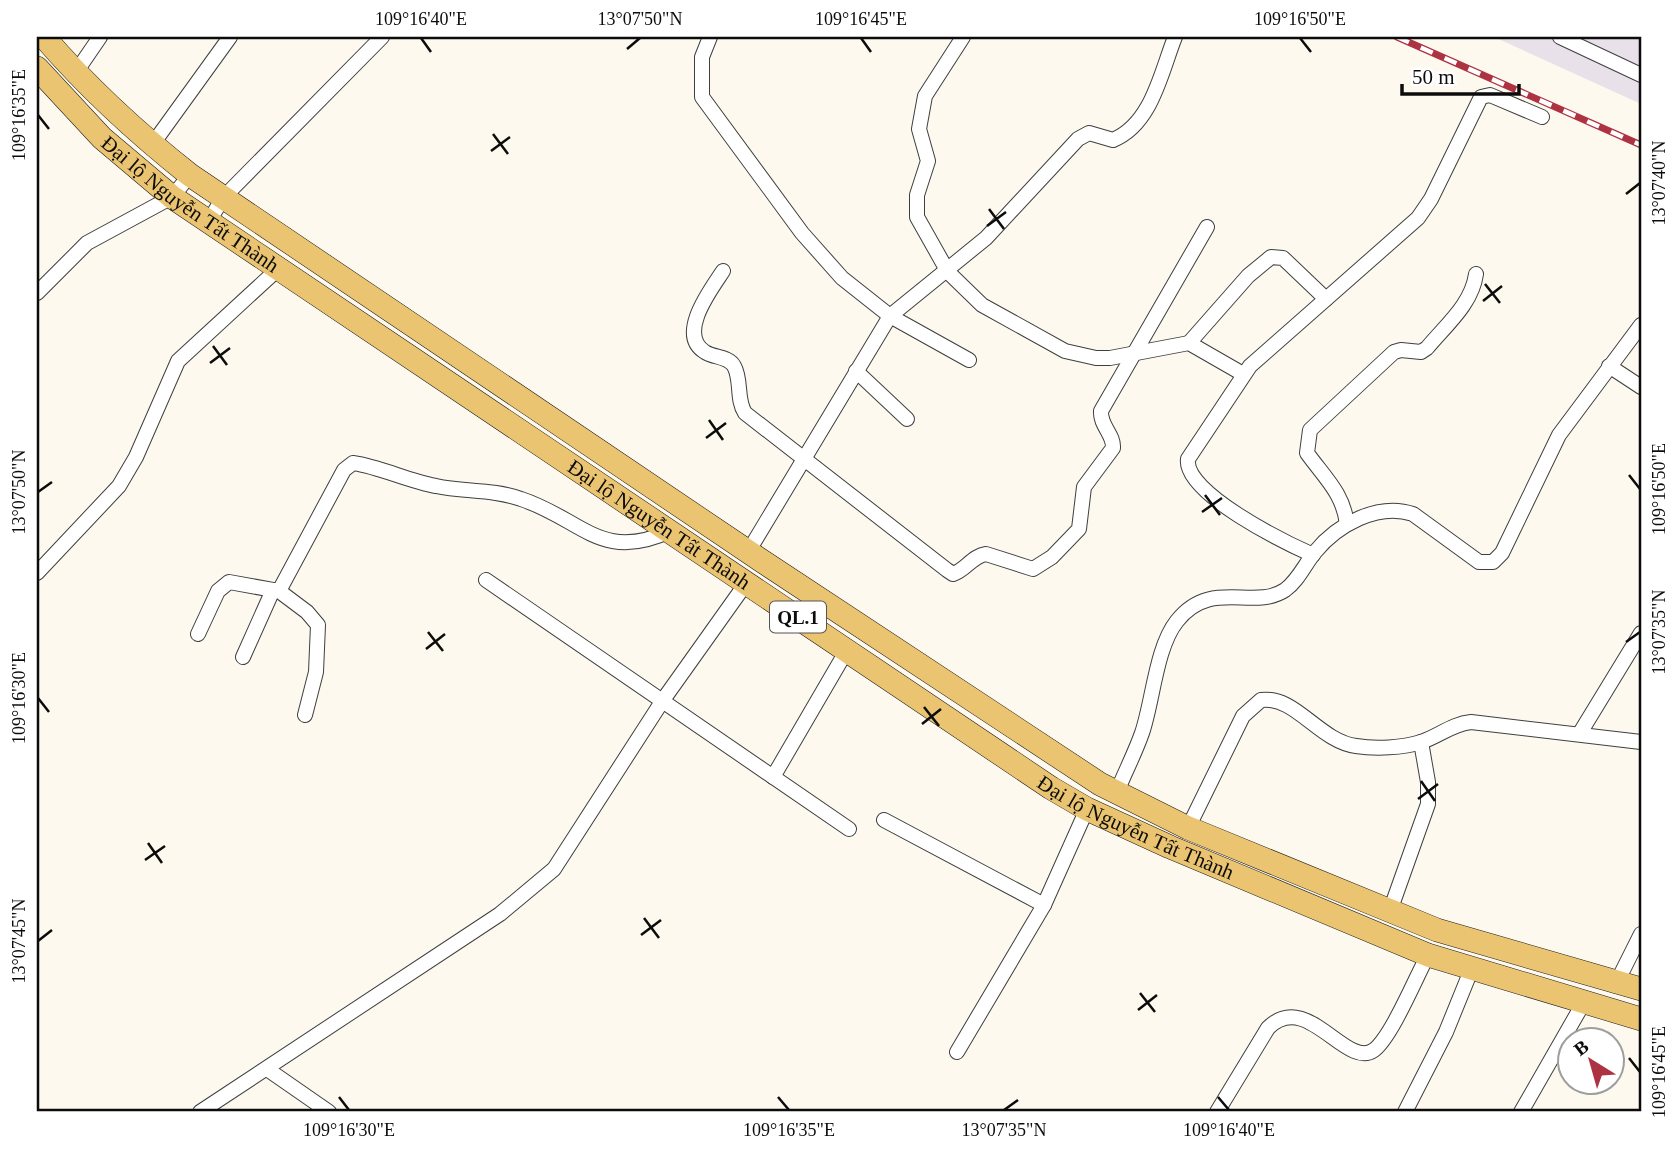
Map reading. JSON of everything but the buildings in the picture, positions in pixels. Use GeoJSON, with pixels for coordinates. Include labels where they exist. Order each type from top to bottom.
{"type":"FeatureCollection","features":[{"type":"Feature","properties":{"kind":"main road","name":"Đại lộ Nguyễn Tất Thành"},"geometry":{"type":"LineString","coordinates":[[44,37],[76,72],[152,145],[190,175],[755,557],[1108,788],[1188,828],[1437,930],[1641,989]]}},
{"type":"Feature","properties":{"kind":"main road","name":"Đại lộ Nguyễn Tất Thành"},"geometry":{"type":"LineString","coordinates":[[37,68],[102,138],[172,197],[1051,788],[1087,809],[1170,847],[1427,955],[1641,1019]]}},
{"type":"Feature","properties":{"kind":"main road"},"geometry":{"type":"LineString","coordinates":[[747,582],[755,557]]}},
{"type":"Feature","properties":{"kind":"main road"},"geometry":{"type":"LineString","coordinates":[[1087,809],[1108,788]]}},
{"type":"Feature","properties":{"kind":"street"},"geometry":{"type":"LineString","coordinates":[[76,72],[100,37]]}},
{"type":"Feature","properties":{"kind":"street"},"geometry":{"type":"LineString","coordinates":[[152,145],[230,37]]}},
{"type":"Feature","properties":{"kind":"street"},"geometry":{"type":"LineString","coordinates":[[209,221],[223,198],[382,37]]}},
{"type":"Feature","properties":{"kind":"street"},"geometry":{"type":"LineString","coordinates":[[710,37],[702,57],[702,97],[822,258],[842,278],[890,316],[969,360]]}},
{"type":"Feature","properties":{"kind":"street"},"geometry":{"type":"LineString","coordinates":[[964,37],[925,96],[919,129],[928,161],[917,195],[917,217],[948,272],[982,305],[1065,351],[1096,358],[1189,343],[1243,374]]}},
{"type":"Feature","properties":{"kind":"street"},"geometry":{"type":"LineString","coordinates":[[755,557],[803,461],[890,316],[948,272],[986,238],[1078,139],[1089,134],[1113,141],[1139,122],[1150,103],[1175,37]]}},
{"type":"Feature","properties":{"kind":"street"},"geometry":{"type":"LineString","coordinates":[[1560,37],[1641,75]]}},
{"type":"Feature","properties":{"kind":"street"},"geometry":{"type":"LineString","coordinates":[[1313,555],[1242,519],[1221,503],[1188,469],[1188,459],[1243,374],[1418,218],[1431,199],[1481,97],[1490,95],[1542,117]]}},
{"type":"Feature","properties":{"kind":"street"},"geometry":{"type":"LineString","coordinates":[[37,293],[87,243],[172,197],[190,175]]}},
{"type":"Feature","properties":{"kind":"street"},"geometry":{"type":"LineString","coordinates":[[723,271],[697,313],[697,342],[705,352],[728,360],[734,367],[739,400],[745,413],[803,461],[953,574],[986,554],[1033,569],[1052,557],[1079,529],[1084,488],[1113,448],[1114,441],[1103,425],[1101,411],[1207,227]]}},
{"type":"Feature","properties":{"kind":"street"},"geometry":{"type":"LineString","coordinates":[[1189,343],[1248,276],[1271,257],[1283,258],[1326,299]]}},
{"type":"Feature","properties":{"kind":"street"},"geometry":{"type":"LineString","coordinates":[[37,573],[119,486],[136,457],[178,361],[279,268]]}},
{"type":"Feature","properties":{"kind":"street"},"geometry":{"type":"LineString","coordinates":[[1347,524],[1345,504],[1336,488],[1307,453],[1310,430],[1394,352],[1421,352],[1427,348],[1466,303],[1474,287],[1476,274]]}},
{"type":"Feature","properties":{"kind":"street"},"geometry":{"type":"LineString","coordinates":[[1108,788],[1142,733],[1174,624],[1192,607],[1205,600],[1269,595],[1286,589],[1332,533],[1347,524],[1381,512],[1404,511],[1413,514],[1479,562],[1493,562],[1502,553],[1546,455],[1641,325]]}},
{"type":"Feature","properties":{"kind":"street"},"geometry":{"type":"LineString","coordinates":[[1609,366],[1641,387]]}},
{"type":"Feature","properties":{"kind":"street"},"geometry":{"type":"LineString","coordinates":[[856,372],[907,419]]}},
{"type":"Feature","properties":{"kind":"street"},"geometry":{"type":"LineString","coordinates":[[243,657],[276,590],[344,470],[353,463],[431,485],[498,492],[521,499],[598,537],[615,542],[646,542],[670,531]]}},
{"type":"Feature","properties":{"kind":"street"},"geometry":{"type":"LineString","coordinates":[[486,580],[849,829]]}},
{"type":"Feature","properties":{"kind":"street"},"geometry":{"type":"LineString","coordinates":[[198,634],[218,591],[229,582],[276,590],[307,612],[319,630],[316,672],[305,715]]}},
{"type":"Feature","properties":{"kind":"street"},"geometry":{"type":"LineString","coordinates":[[200,1112],[500,914],[554,869],[663,699],[747,582]]}},
{"type":"Feature","properties":{"kind":"street"},"geometry":{"type":"LineString","coordinates":[[1580,733],[1641,633]]}},
{"type":"Feature","properties":{"kind":"street"},"geometry":{"type":"LineString","coordinates":[[773,778],[847,650]]}},
{"type":"Feature","properties":{"kind":"street"},"geometry":{"type":"LineString","coordinates":[[1188,828],[1243,716],[1261,700],[1281,701],[1333,740],[1355,746],[1381,747],[1421,743],[1449,728],[1471,722],[1641,742]]}},
{"type":"Feature","properties":{"kind":"street"},"geometry":{"type":"LineString","coordinates":[[1390,911],[1427,804],[1428,782],[1421,743]]}},
{"type":"Feature","properties":{"kind":"street"},"geometry":{"type":"LineString","coordinates":[[957,1052],[1044,905],[1087,809]]}},
{"type":"Feature","properties":{"kind":"street"},"geometry":{"type":"LineString","coordinates":[[884,820],[1044,905]]}},
{"type":"Feature","properties":{"kind":"street"},"geometry":{"type":"LineString","coordinates":[[1617,982],[1641,934]]}},
{"type":"Feature","properties":{"kind":"street"},"geometry":{"type":"LineString","coordinates":[[1217,1112],[1268,1028],[1279,1018],[1296,1017],[1316,1025],[1358,1052],[1372,1051],[1384,1038],[1427,955]]}},
{"type":"Feature","properties":{"kind":"street"},"geometry":{"type":"LineString","coordinates":[[1405,1112],[1446,1032],[1472,968]]}},
{"type":"Feature","properties":{"kind":"street"},"geometry":{"type":"LineString","coordinates":[[1521,1112],[1584,1002]]}},
{"type":"Feature","properties":{"kind":"street"},"geometry":{"type":"LineString","coordinates":[[267,1069],[329,1112]]}},
{"type":"Feature","properties":{"kind":"shaded area"},"geometry":{"type":"Polygon","coordinates":[[[1494,37],[1641,37],[1641,104],[1494,37]]]}},
{"type":"Feature","properties":{"kind":"railway"},"geometry":{"type":"LineString","coordinates":[[1397,37],[1641,145]]}}]}
